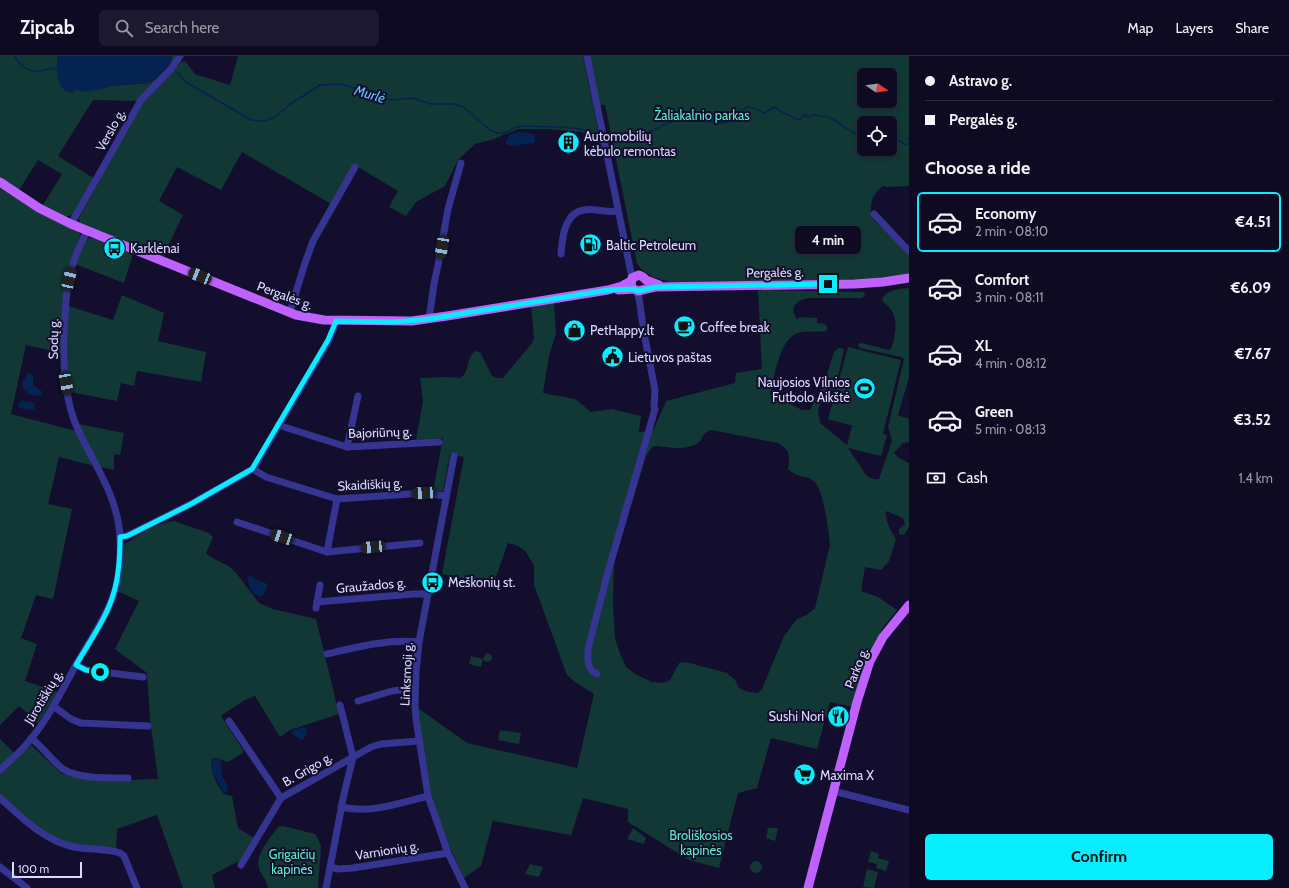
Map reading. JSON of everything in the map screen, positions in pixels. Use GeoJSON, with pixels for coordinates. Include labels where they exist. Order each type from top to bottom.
{"type":"FeatureCollection","features":[{"type":"Feature","properties":{"kind":"main road","name":"Pergalės g."},"geometry":{"type":"LineString","coordinates":[[0,182],[39,208],[87,231],[290,312],[316,320],[394,322],[429,319],[608,290],[622,286],[863,284],[909,278]]}},
{"type":"Feature","properties":{"kind":"main road","name":"Parko g."},"geometry":{"type":"LineString","coordinates":[[808,888],[857,702],[870,661],[883,638],[909,605]]}},
{"type":"Feature","properties":{"kind":"street","name":"Verslo g."},"geometry":{"type":"LineString","coordinates":[[71,224],[141,100],[171,69],[180,56]]}},
{"type":"Feature","properties":{"kind":"street"},"geometry":{"type":"LineString","coordinates":[[587,56],[618,211],[626,246],[638,286],[655,390],[655,409],[606,579],[588,649],[589,667],[592,672],[597,674]]}},
{"type":"Feature","properties":{"kind":"street"},"geometry":{"type":"LineString","coordinates":[[429,319],[448,209],[461,163]]}},
{"type":"Feature","properties":{"kind":"street"},"geometry":{"type":"LineString","coordinates":[[290,312],[313,241],[356,167]]}},
{"type":"Feature","properties":{"kind":"street"},"geometry":{"type":"LineString","coordinates":[[561,254],[564,232],[569,219],[572,216],[584,210],[609,212],[618,211]]}},
{"type":"Feature","properties":{"kind":"street"},"geometry":{"type":"LineString","coordinates":[[874,214],[909,251]]}},
{"type":"Feature","properties":{"kind":"street","name":"Sodų g."},"geometry":{"type":"LineString","coordinates":[[87,231],[71,269],[67,290],[64,374],[75,422],[79,433],[106,483],[116,511],[120,537]]}},
{"type":"Feature","properties":{"kind":"street"},"geometry":{"type":"LineString","coordinates":[[120,537],[127,536],[191,504],[252,469],[328,340],[336,321]]}},
{"type":"Feature","properties":{"kind":"street"},"geometry":{"type":"LineString","coordinates":[[347,447],[358,396]]}},
{"type":"Feature","properties":{"kind":"street","name":"Bajoriūnų g."},"geometry":{"type":"LineString","coordinates":[[279,422],[347,447],[439,442]]}},
{"type":"Feature","properties":{"kind":"street","name":"Linksmoji g."},"geometry":{"type":"LineString","coordinates":[[454,456],[419,642],[415,688],[416,719],[428,796],[448,853],[465,888]]}},
{"type":"Feature","properties":{"kind":"street","name":"Skaidiškių g."},"geometry":{"type":"LineString","coordinates":[[252,469],[266,477],[337,499],[424,493],[446,496]]}},
{"type":"Feature","properties":{"kind":"street"},"geometry":{"type":"LineString","coordinates":[[327,552],[337,499]]}},
{"type":"Feature","properties":{"kind":"street"},"geometry":{"type":"LineString","coordinates":[[237,522],[327,552],[420,543]]}},
{"type":"Feature","properties":{"kind":"street","name":"Jūrotiškių g."},"geometry":{"type":"LineString","coordinates":[[0,770],[24,748],[53,706],[105,615],[112,600],[117,577],[120,537]]}},
{"type":"Feature","properties":{"kind":"street","name":"Graužados g."},"geometry":{"type":"LineString","coordinates":[[320,585],[317,605],[413,594],[428,594]]}},
{"type":"Feature","properties":{"kind":"street"},"geometry":{"type":"LineString","coordinates":[[327,654],[364,645],[392,641],[419,642]]}},
{"type":"Feature","properties":{"kind":"street"},"geometry":{"type":"LineString","coordinates":[[76,665],[86,670],[143,677]]}},
{"type":"Feature","properties":{"kind":"street"},"geometry":{"type":"LineString","coordinates":[[358,701],[392,691],[415,688]]}},
{"type":"Feature","properties":{"kind":"street"},"geometry":{"type":"LineString","coordinates":[[326,888],[341,809],[353,757],[340,705]]}},
{"type":"Feature","properties":{"kind":"street"},"geometry":{"type":"LineString","coordinates":[[53,706],[71,719],[81,723],[148,726]]}},
{"type":"Feature","properties":{"kind":"street"},"geometry":{"type":"LineString","coordinates":[[229,721],[281,798]]}},
{"type":"Feature","properties":{"kind":"street"},"geometry":{"type":"LineString","coordinates":[[31,738],[67,771],[98,777],[128,778]]}},
{"type":"Feature","properties":{"kind":"street","name":"B. Grigo g."},"geometry":{"type":"LineString","coordinates":[[241,865],[281,798],[371,747],[381,744],[419,741]]}},
{"type":"Feature","properties":{"kind":"street"},"geometry":{"type":"LineString","coordinates":[[833,791],[909,810]]}},
{"type":"Feature","properties":{"kind":"street"},"geometry":{"type":"LineString","coordinates":[[341,809],[365,809],[428,796]]}},
{"type":"Feature","properties":{"kind":"street"},"geometry":{"type":"LineString","coordinates":[[0,798],[44,836],[53,841],[75,847],[120,853],[124,856],[137,888]]}},
{"type":"Feature","properties":{"kind":"street","name":"Varnionių g."},"geometry":{"type":"LineString","coordinates":[[330,867],[338,869],[353,868],[448,853]]}},
{"type":"Feature","properties":{"kind":"street"},"geometry":{"type":"LineString","coordinates":[[0,867],[27,888]]}},
{"type":"Feature","properties":{"kind":"green space"},"geometry":{"type":"Polygon","coordinates":[[[0,56],[58,56],[58,72],[62,80],[72,92],[76,90],[106,88],[109,86],[149,83],[172,59],[171,56],[178,56],[137,101],[93,100],[58,156],[95,179],[75,213],[63,216],[43,205],[62,174],[38,160],[19,190],[0,178],[0,56]]]}},
{"type":"Feature","properties":{"kind":"green space"},"geometry":{"type":"Polygon","coordinates":[[[238,56],[583,56],[601,145],[582,132],[545,129],[518,129],[494,139],[475,144],[458,160],[445,186],[416,202],[406,216],[389,207],[398,191],[353,164],[331,204],[242,152],[221,190],[177,167],[159,201],[183,215],[163,256],[142,246],[136,246],[80,223],[79,218],[147,96],[168,77],[181,62],[185,61],[195,74],[230,85],[238,56]]]}},
{"type":"Feature","properties":{"kind":"green space","name":"Žaliakalnio parkas"},"geometry":{"type":"Polygon","coordinates":[[[590,56],[909,56],[909,186],[883,186],[876,193],[872,201],[871,209],[873,219],[909,253],[909,275],[851,281],[678,283],[661,280],[650,275],[637,264],[605,105],[600,105],[590,56]]]}},
{"type":"Feature","properties":{"kind":"green space"},"geometry":{"type":"Polygon","coordinates":[[[0,186],[79,232],[81,238],[71,263],[61,353],[26,345],[11,414],[76,431],[95,466],[59,457],[48,504],[72,509],[53,599],[36,595],[21,638],[37,644],[25,681],[58,692],[38,723],[19,706],[0,725],[0,186]]]}},
{"type":"Feature","properties":{"kind":"green space"},"geometry":{"type":"Polygon","coordinates":[[[87,239],[97,239],[133,254],[124,283],[75,264],[87,239]]]}},
{"type":"Feature","properties":{"kind":"green space","name":"Broliškosios kapinės"},"geometry":{"type":"Polygon","coordinates":[[[909,288],[909,377],[898,415],[909,419],[909,442],[903,443],[894,453],[899,458],[909,463],[909,527],[904,535],[899,534],[899,529],[905,524],[903,518],[886,511],[887,522],[896,539],[889,561],[881,570],[865,567],[861,591],[878,597],[897,610],[882,629],[868,661],[853,707],[830,702],[817,749],[771,738],[757,788],[738,793],[719,868],[689,860],[628,822],[628,809],[583,798],[571,835],[493,821],[481,866],[464,878],[445,836],[432,798],[424,760],[418,708],[467,743],[577,768],[594,694],[567,675],[534,585],[534,566],[526,552],[518,546],[508,543],[493,585],[442,574],[464,457],[450,454],[443,491],[433,491],[443,438],[416,440],[423,401],[420,378],[460,378],[466,372],[470,357],[476,351],[480,352],[492,376],[503,378],[532,343],[534,337],[531,305],[554,302],[556,333],[549,356],[543,393],[575,399],[591,412],[612,409],[641,416],[639,432],[653,431],[666,401],[735,383],[736,373],[762,369],[758,290],[864,292],[865,296],[861,298],[809,298],[801,300],[795,305],[793,311],[797,319],[799,319],[799,317],[817,318],[817,323],[825,324],[827,329],[826,331],[801,332],[794,335],[788,341],[779,358],[770,394],[802,410],[810,410],[825,381],[834,352],[839,348],[844,349],[834,387],[831,394],[820,404],[818,410],[820,423],[847,445],[852,426],[867,430],[828,419],[848,347],[901,360],[883,434],[887,435],[881,456],[848,448],[866,475],[879,479],[892,441],[888,427],[904,359],[901,357],[860,348],[858,344],[861,343],[889,350],[891,349],[896,324],[893,314],[882,300],[889,292],[909,288]],[[711,430],[704,435],[698,443],[688,447],[677,448],[656,446],[652,447],[646,456],[614,563],[613,602],[615,638],[620,654],[627,668],[637,675],[652,682],[663,683],[670,680],[679,663],[686,662],[727,673],[735,680],[739,688],[748,692],[758,693],[762,689],[784,636],[797,619],[807,615],[815,608],[830,545],[823,501],[814,481],[795,474],[788,469],[789,454],[785,448],[778,443],[711,430]]]}},
{"type":"Feature","properties":{"kind":"green space"},"geometry":{"type":"Polygon","coordinates":[[[122,295],[164,313],[158,341],[206,352],[201,382],[137,371],[134,386],[121,383],[117,401],[70,392],[67,378],[68,306],[113,320],[122,295]]]}},
{"type":"Feature","properties":{"kind":"green space"},"geometry":{"type":"Polygon","coordinates":[[[78,424],[124,433],[120,455],[114,454],[114,470],[101,467],[78,424]]]}},
{"type":"Feature","properties":{"kind":"green space"},"geometry":{"type":"Polygon","coordinates":[[[174,521],[209,533],[213,537],[206,553],[230,567],[259,603],[273,609],[316,619],[339,714],[290,730],[280,737],[255,696],[243,701],[221,716],[243,750],[243,753],[228,762],[216,758],[212,759],[213,773],[216,782],[224,794],[232,796],[238,828],[254,838],[243,859],[212,875],[215,888],[183,888],[157,815],[117,829],[116,849],[75,845],[50,837],[0,795],[0,773],[31,745],[62,774],[98,781],[158,779],[150,719],[147,673],[115,649],[139,601],[117,591],[123,545],[160,524],[174,521]]]}},
{"type":"Feature","properties":{"kind":"green space"},"geometry":{"type":"Polygon","coordinates":[[[486,653],[492,656],[490,661],[486,662],[483,659],[486,653]]]}},
{"type":"Feature","properties":{"kind":"green space"},"geometry":{"type":"Polygon","coordinates":[[[471,656],[483,659],[481,667],[469,664],[471,656]]]}},
{"type":"Feature","properties":{"kind":"green space"},"geometry":{"type":"Polygon","coordinates":[[[500,730],[521,733],[519,744],[498,740],[500,730]]]}},
{"type":"Feature","properties":{"kind":"green space"},"geometry":{"type":"Polygon","coordinates":[[[0,739],[14,753],[0,766],[0,739]]]}},
{"type":"Feature","properties":{"kind":"green space","name":"Grigaičių kapinės"},"geometry":{"type":"Polygon","coordinates":[[[283,826],[315,834],[318,839],[321,847],[318,888],[268,888],[258,865],[259,859],[263,848],[278,827],[283,826]]]}},
{"type":"Feature","properties":{"kind":"green space"},"geometry":{"type":"Polygon","coordinates":[[[633,828],[646,838],[644,844],[627,839],[633,828]]]}},
{"type":"Feature","properties":{"kind":"green space"},"geometry":{"type":"Polygon","coordinates":[[[768,828],[778,828],[775,841],[766,838],[768,828]]]}},
{"type":"Feature","properties":{"kind":"green space"},"geometry":{"type":"Polygon","coordinates":[[[871,851],[879,854],[878,858],[889,861],[886,871],[876,868],[877,864],[868,862],[871,851]]]}},
{"type":"Feature","properties":{"kind":"green space"},"geometry":{"type":"Polygon","coordinates":[[[754,861],[758,861],[762,867],[758,873],[754,873],[750,869],[750,865],[754,861]]]}},
{"type":"Feature","properties":{"kind":"green space"},"geometry":{"type":"Polygon","coordinates":[[[530,864],[543,867],[539,877],[525,874],[530,864]]]}},
{"type":"Feature","properties":{"kind":"green space"},"geometry":{"type":"Polygon","coordinates":[[[867,869],[878,872],[874,888],[863,887],[867,869]]]}},
{"type":"Feature","properties":{"kind":"water"},"geometry":{"type":"Polygon","coordinates":[[[58,56],[171,56],[171,60],[167,69],[157,79],[149,83],[109,86],[86,92],[76,90],[67,92],[63,89],[59,81],[57,71],[58,56]]]}},
{"type":"Feature","properties":{"kind":"water"},"geometry":{"type":"Polygon","coordinates":[[[518,132],[534,134],[534,143],[511,146],[506,144],[509,135],[518,132]]]}},
{"type":"Feature","properties":{"kind":"water"},"geometry":{"type":"Polygon","coordinates":[[[28,373],[33,375],[33,385],[41,390],[42,393],[40,396],[30,395],[23,389],[22,382],[28,373]]]}},
{"type":"Feature","properties":{"kind":"water"},"geometry":{"type":"Polygon","coordinates":[[[21,400],[35,404],[34,409],[20,408],[18,406],[21,400]]]}},
{"type":"Feature","properties":{"kind":"water"},"geometry":{"type":"Polygon","coordinates":[[[250,575],[259,581],[266,583],[267,588],[262,596],[256,595],[250,588],[247,579],[250,575]]]}},
{"type":"Feature","properties":{"kind":"water"},"geometry":{"type":"Polygon","coordinates":[[[304,727],[307,731],[304,739],[301,740],[292,734],[293,730],[304,727]]]}},
{"type":"Feature","properties":{"kind":"water"},"geometry":{"type":"Polygon","coordinates":[[[214,759],[221,761],[222,776],[228,786],[226,793],[223,792],[213,773],[212,764],[214,759]]]}},
{"type":"Feature","properties":{"kind":"waterway","name":"Murlė"},"geometry":{"type":"LineString","coordinates":[[15,56],[19,63],[29,70],[39,71],[58,68]]}},
{"type":"Feature","properties":{"kind":"waterway","name":"Murlė"},"geometry":{"type":"LineString","coordinates":[[177,72],[186,82],[251,120],[265,121],[275,117],[289,105],[320,85],[340,84],[362,90],[373,96],[391,100],[413,98],[430,104],[453,104],[463,107],[490,130],[497,133],[504,133],[521,126],[561,127],[580,129],[585,131],[592,138],[599,140]]}},
{"type":"Feature","properties":{"kind":"waterway","name":"Murlė"},"geometry":{"type":"LineString","coordinates":[[611,138],[645,134],[677,119],[723,123],[730,121],[746,107],[753,108],[764,113],[774,107],[799,120],[804,115],[809,117],[811,115],[824,116],[836,121],[857,134]]}},
{"type":"Feature","properties":{"kind":"waterway","name":"Murlė"},"geometry":{"type":"LineString","coordinates":[[909,134],[909,140]]}},
{"type":"Feature","properties":{"kind":"waterway","name":"Murlė"},"geometry":{"type":"LineString","coordinates":[[897,141],[900,141],[906,145],[909,143]]}},
{"type":"Feature","properties":{"kind":"place","name":"Automobilių kėbulo remontas"},"geometry":{"type":"Point","coordinates":[569,143]}},
{"type":"Feature","properties":{"kind":"place","name":"Baltic Petroleum"},"geometry":{"type":"Point","coordinates":[590,245]}},
{"type":"Feature","properties":{"kind":"place","name":"Karklėnai"},"geometry":{"type":"Point","coordinates":[114,248]}},
{"type":"Feature","properties":{"kind":"place","name":"Coffee break"},"geometry":{"type":"Point","coordinates":[684,327]}},
{"type":"Feature","properties":{"kind":"place","name":"PetHappy.lt"},"geometry":{"type":"Point","coordinates":[574,330]}},
{"type":"Feature","properties":{"kind":"place","name":"Lietuvos paštas"},"geometry":{"type":"Point","coordinates":[613,357]}},
{"type":"Feature","properties":{"kind":"place","name":"Naujosios Vilnios Futbolo Aikštė"},"geometry":{"type":"Point","coordinates":[865,389]}},
{"type":"Feature","properties":{"kind":"place","name":"Meškonių st."},"geometry":{"type":"Point","coordinates":[433,582]}},
{"type":"Feature","properties":{"kind":"place","name":"Sushi Nori"},"geometry":{"type":"Point","coordinates":[839,716]}},
{"type":"Feature","properties":{"kind":"place","name":"Maxima X"},"geometry":{"type":"Point","coordinates":[805,775]}},
{"type":"Feature","properties":{"kind":"route"},"geometry":{"type":"LineString","coordinates":[[100,672],[86,670],[76,665],[112,600],[115,591],[120,556],[120,537],[127,536],[191,504],[252,469],[328,340],[336,321],[412,321],[608,290],[634,289],[638,291],[644,288],[655,287],[828,284]]}}]}
